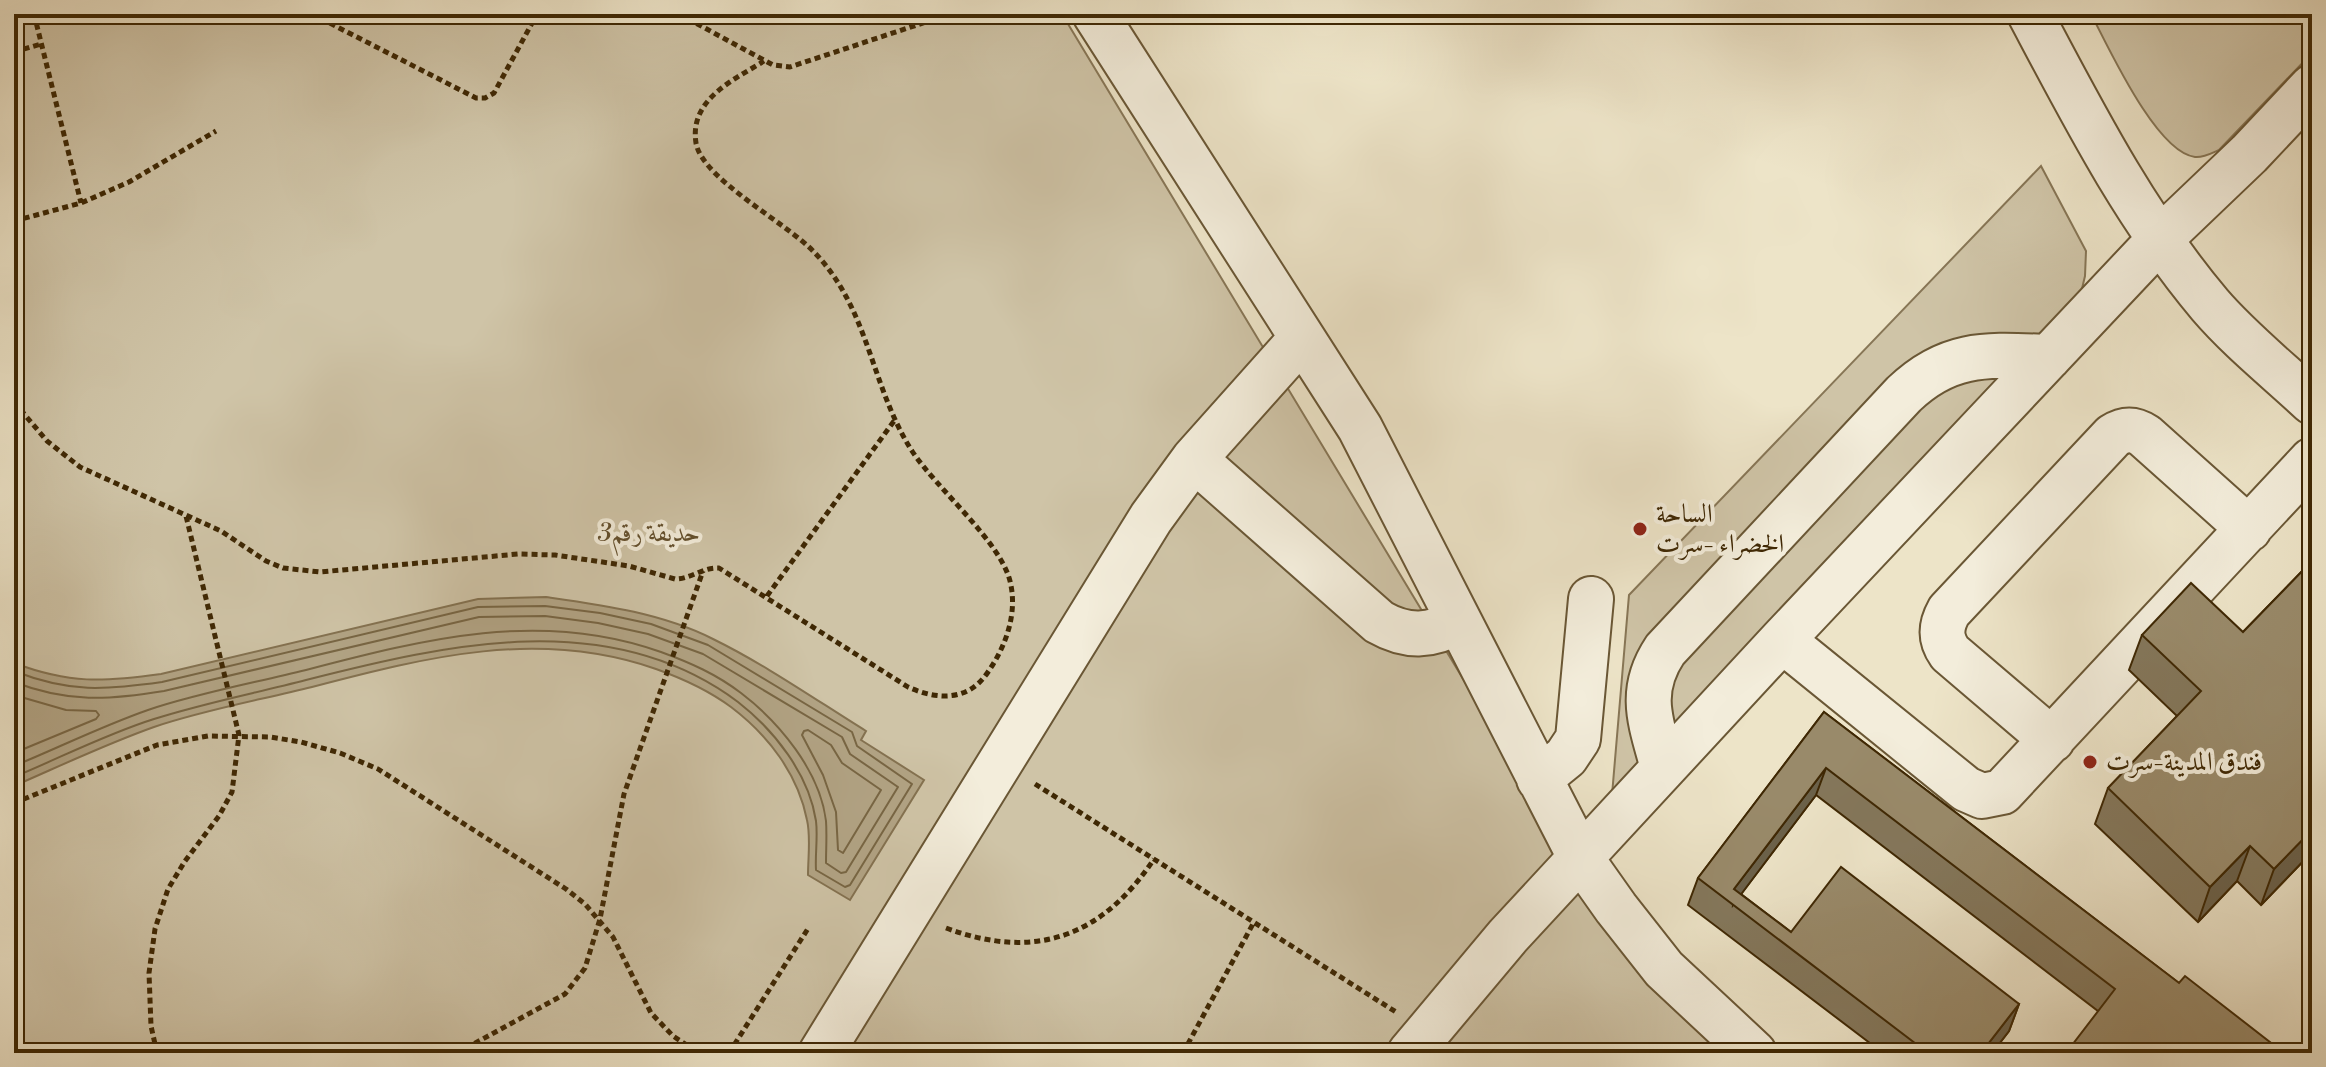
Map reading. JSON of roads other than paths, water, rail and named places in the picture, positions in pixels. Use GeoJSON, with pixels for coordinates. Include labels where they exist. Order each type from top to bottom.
{"type":"FeatureCollection","features":[{"type":"Feature","properties":{"kind":"street"},"geometry":{"type":"LineString","coordinates":[[1095,14],[1360,428],[1580,857],[1664,969],[1754,1053]]}},
{"type":"Feature","properties":{"kind":"street"},"geometry":{"type":"LineString","coordinates":[[2030,14],[2104,155],[2160,239],[2211,306],[2312,402]]}},
{"type":"Feature","properties":{"kind":"street"},"geometry":{"type":"LineString","coordinates":[[1418,1042],[1580,857],[1782,640],[2160,239],[2249,154],[2312,87]]}},
{"type":"Feature","properties":{"kind":"street"},"geometry":{"type":"LineString","coordinates":[[821,1053],[1151,518],[1194,459],[1302,338]]}},
{"type":"Feature","properties":{"kind":"street"},"geometry":{"type":"LineString","coordinates":[[1663,768],[1647,704],[1651,675],[1657,662],[1904,394],[1934,370],[1961,359],[1989,355],[2049,357]]}},
{"type":"Feature","properties":{"kind":"street"},"geometry":{"type":"LineString","coordinates":[[2052,740],[1950,653],[1942,634],[1943,622],[1949,611],[2121,431],[2131,430],[2145,436],[2249,529]]}},
{"type":"Feature","properties":{"kind":"street"},"geometry":{"type":"LineString","coordinates":[[1194,459],[1379,622],[1407,634],[1423,635],[1435,633],[1458,621]]}},
{"type":"Feature","properties":{"kind":"street"},"geometry":{"type":"LineString","coordinates":[[1782,640],[1973,793],[1990,796],[2002,792],[2312,460]]}},
{"type":"Feature","properties":{"kind":"street"},"geometry":{"type":"LineString","coordinates":[[1539,779],[1566,757],[1578,739],[1591,599]]}},
{"type":"Feature","properties":{"kind":"water"},"geometry":{"type":"Polygon","coordinates":[[[546,597],[653,616],[713,639],[772,671],[866,731],[861,740],[924,780],[850,900],[808,875],[808,827],[797,787],[780,757],[745,718],[714,695],[656,669],[569,650],[483,651],[441,657],[212,710],[136,734],[14,786],[14,663],[70,678],[104,680],[140,677],[478,599],[546,597]]]}},
{"type":"Feature","properties":{"kind":"place","name":"الساحة الخضراء -سرت"},"geometry":{"type":"Point","coordinates":[1640,529]}},
{"type":"Feature","properties":{"kind":"place","name":"فندق المدينة-سرت"},"geometry":{"type":"Point","coordinates":[2090,762]}},
{"type":"Feature","properties":{"kind":"park label","name":"حديقة رقم3"},"geometry":{"type":"Point","coordinates":[649,533]}}]}
